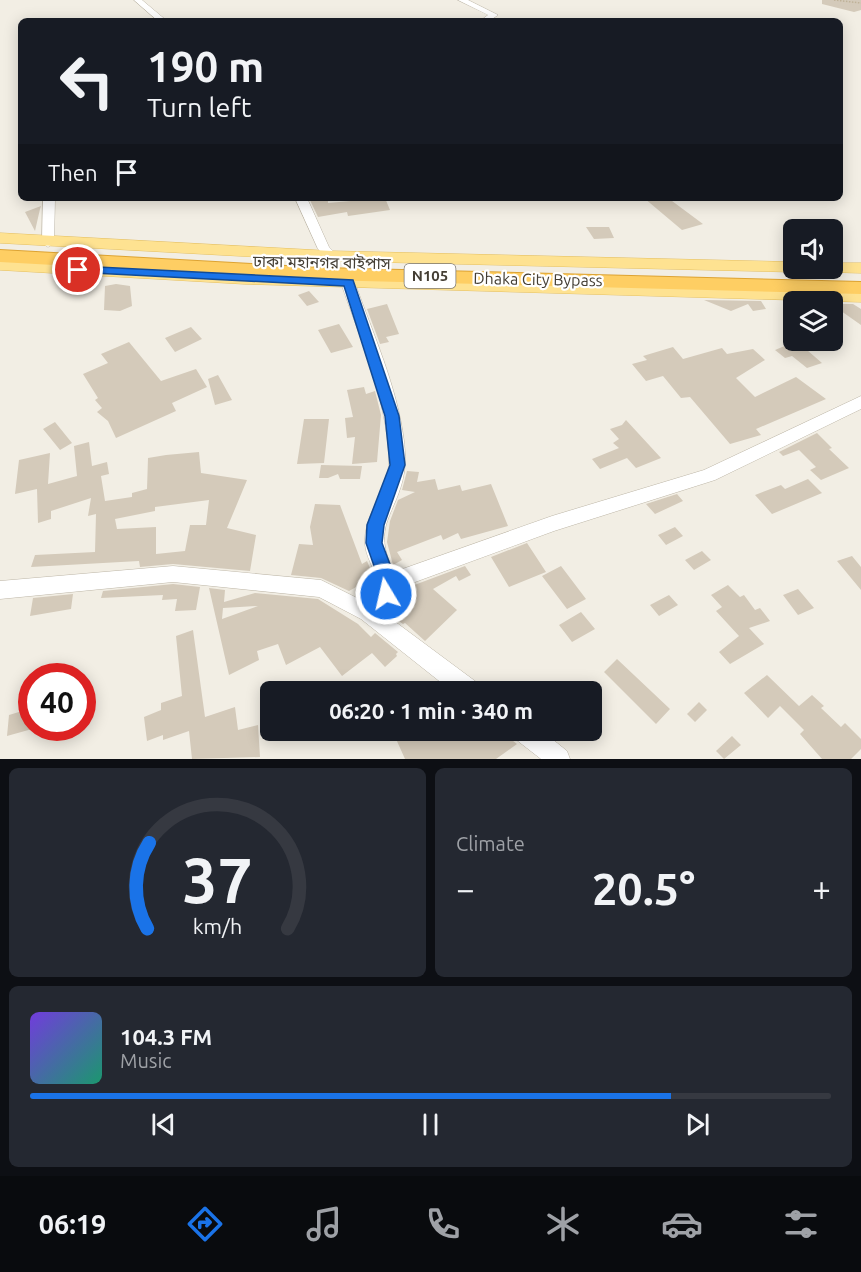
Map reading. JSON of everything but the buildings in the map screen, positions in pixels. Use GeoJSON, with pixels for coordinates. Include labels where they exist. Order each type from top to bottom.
{"type":"FeatureCollection","features":[{"type":"Feature","properties":{"kind":"highway","name":"ঢাকা মহানগর বাইপাস"},"geometry":{"type":"LineString","coordinates":[[0,246],[261,261],[861,277]]}},
{"type":"Feature","properties":{"kind":"highway","name":"Dhaka City Bypass"},"geometry":{"type":"LineString","coordinates":[[0,256],[323,274],[861,288]]}},
{"type":"Feature","properties":{"kind":"main road"},"geometry":{"type":"LineString","coordinates":[[0,238],[48,243],[332,256],[783,267]]}},
{"type":"Feature","properties":{"kind":"main road"},"geometry":{"type":"LineString","coordinates":[[0,265],[348,283],[861,297]]}},
{"type":"Feature","properties":{"kind":"main road"},"geometry":{"type":"LineString","coordinates":[[843,268],[861,268]]}},
{"type":"Feature","properties":{"kind":"street"},"geometry":{"type":"LineString","coordinates":[[462,0],[494,15],[489,18]]}},
{"type":"Feature","properties":{"kind":"street"},"geometry":{"type":"LineString","coordinates":[[144,2],[161,18]]}},
{"type":"Feature","properties":{"kind":"street"},"geometry":{"type":"LineString","coordinates":[[48,243],[49,201]]}},
{"type":"Feature","properties":{"kind":"street"},"geometry":{"type":"LineString","coordinates":[[302,201],[324,249],[332,256]]}},
{"type":"Feature","properties":{"kind":"street"},"geometry":{"type":"LineString","coordinates":[[348,283],[392,416],[398,465],[375,525],[374,543],[388,583],[386,594],[368,613]]}},
{"type":"Feature","properties":{"kind":"street"},"geometry":{"type":"LineString","coordinates":[[388,583],[552,524],[709,475],[861,402]]}},
{"type":"Feature","properties":{"kind":"street"},"geometry":{"type":"LineString","coordinates":[[0,590],[172,574],[321,589],[368,613],[457,681]]}},
{"type":"Feature","properties":{"kind":"street"},"geometry":{"type":"LineString","coordinates":[[536,741],[559,759]]}},
{"type":"Feature","properties":{"kind":"path"},"geometry":{"type":"LineString","coordinates":[[834,0],[861,3]]}},
{"type":"Feature","properties":{"kind":"route"},"geometry":{"type":"LineString","coordinates":[[78,270],[348,283],[392,416],[398,465],[375,525],[374,543],[388,583],[386,594]]}}]}
